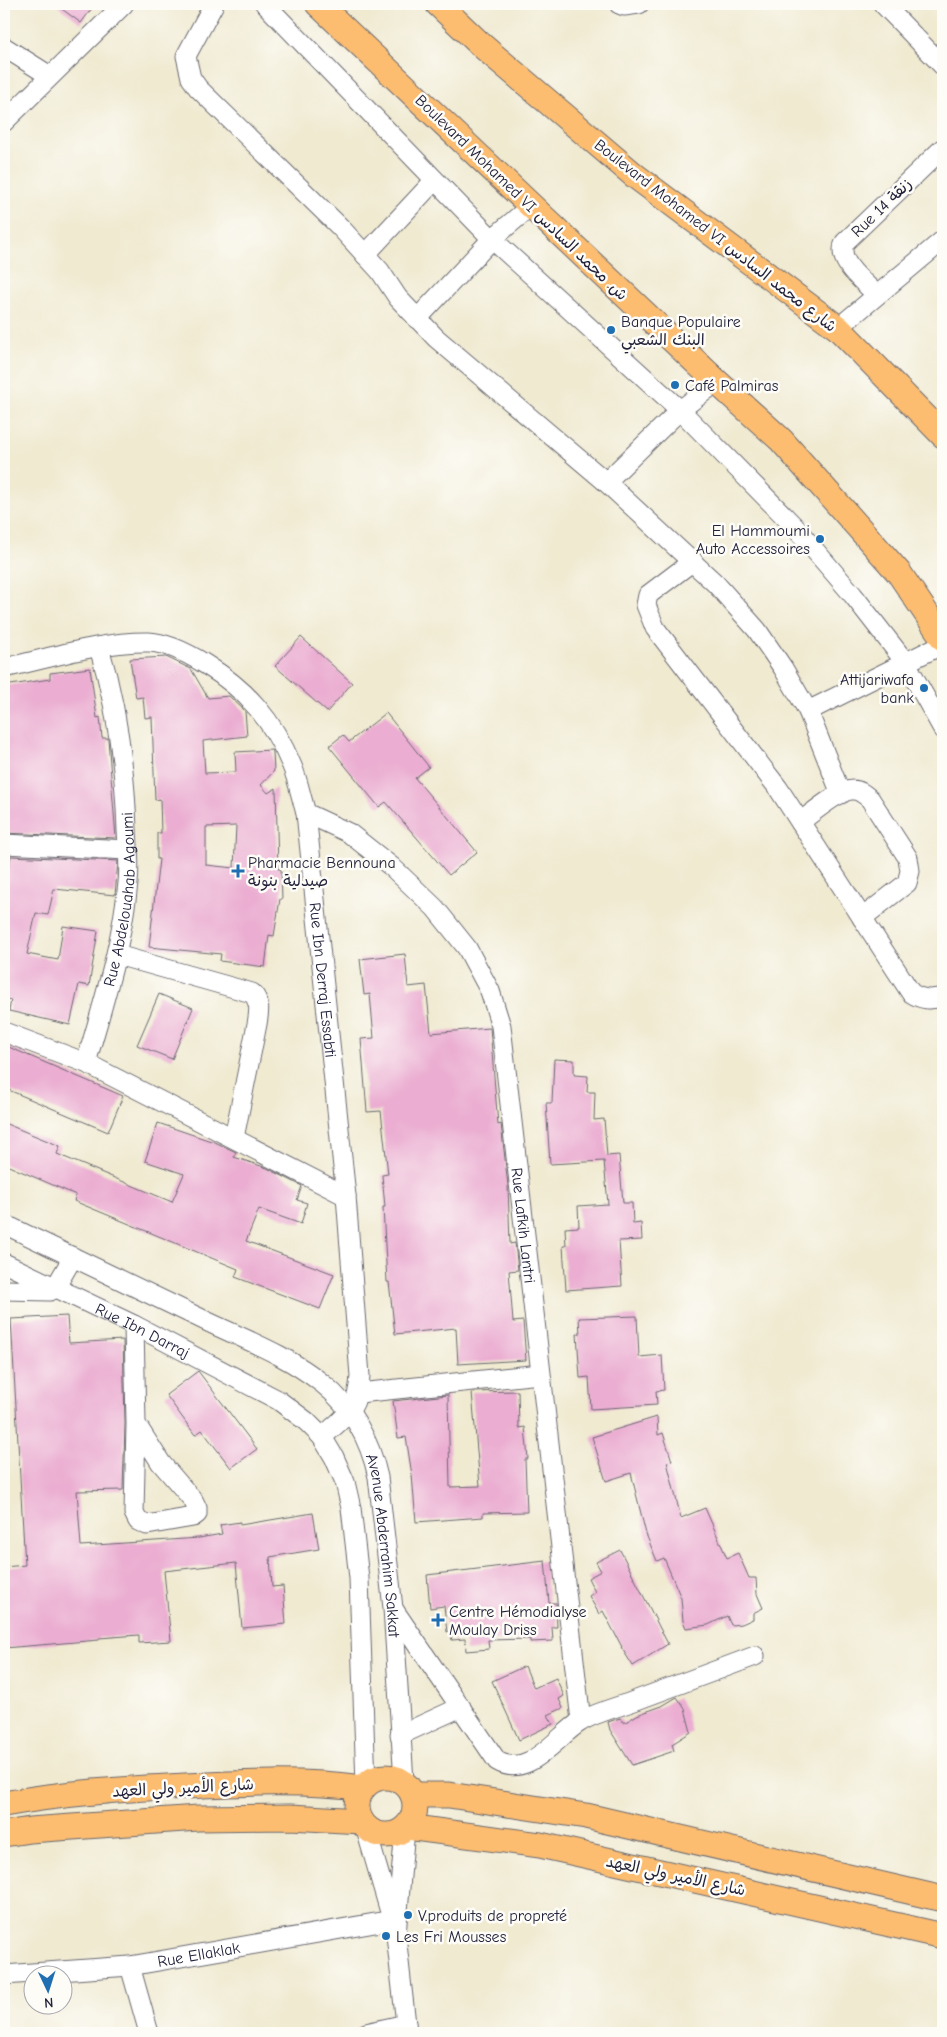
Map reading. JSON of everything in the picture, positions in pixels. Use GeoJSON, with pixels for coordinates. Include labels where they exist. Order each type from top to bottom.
{"type":"FeatureCollection","features":[{"type":"Feature","properties":{"kind":"main road","name":"Boulevard Mohamed VI ش. محمد السادس"},"geometry":{"type":"LineString","coordinates":[[318,4],[717,382],[781,440],[899,573],[943,638]]}},
{"type":"Feature","properties":{"kind":"main road","name":"Boulevard Mohamed VI شارع محمد السادس"},"geometry":{"type":"LineString","coordinates":[[438,4],[480,44],[634,175],[838,328],[943,435]]}},
{"type":"Feature","properties":{"kind":"main road"},"geometry":{"type":"LineString","coordinates":[[384,1777],[396,1778],[408,1789],[415,1812],[406,1828],[396,1834],[384,1835],[374,1833],[363,1823],[357,1806],[358,1797],[364,1786],[375,1779],[384,1777]]}},
{"type":"Feature","properties":{"kind":"main road","name":"شارع الأمير ولي العهد"},"geometry":{"type":"LineString","coordinates":[[4,1804],[114,1790],[216,1784],[325,1783],[364,1786]]}},
{"type":"Feature","properties":{"kind":"main road"},"geometry":{"type":"LineString","coordinates":[[408,1789],[586,1816],[943,1899]]}},
{"type":"Feature","properties":{"kind":"main road","name":"شارع الأمير ولي العهد"},"geometry":{"type":"LineString","coordinates":[[4,1834],[30,1830],[198,1818],[290,1817],[363,1823]]}},
{"type":"Feature","properties":{"kind":"main road","name":"شارع الأمير ولي العهد"},"geometry":{"type":"LineString","coordinates":[[406,1828],[540,1846],[943,1936]]}},
{"type":"Feature","properties":{"kind":"street"},"geometry":{"type":"LineString","coordinates":[[4,122],[124,4]]}},
{"type":"Feature","properties":{"kind":"street"},"geometry":{"type":"LineString","coordinates":[[214,4],[186,56],[191,78],[198,88],[238,129],[304,191],[365,255],[418,318],[464,363],[487,379],[606,482],[693,561],[757,630],[783,668],[808,712],[841,794]]}},
{"type":"Feature","properties":{"kind":"street"},"geometry":{"type":"LineString","coordinates":[[265,4],[492,239],[680,410],[794,526],[853,595],[906,663],[943,730]]}},
{"type":"Feature","properties":{"kind":"street"},"geometry":{"type":"LineString","coordinates":[[619,4],[624,6],[639,4]]}},
{"type":"Feature","properties":{"kind":"street"},"geometry":{"type":"LineString","coordinates":[[883,4],[943,66]]}},
{"type":"Feature","properties":{"kind":"street"},"geometry":{"type":"LineString","coordinates":[[4,47],[50,76]]}},
{"type":"Feature","properties":{"kind":"street","name":"Rue 14 زنقة"},"geometry":{"type":"LineString","coordinates":[[876,294],[847,264],[842,247],[943,148]]}},
{"type":"Feature","properties":{"kind":"street"},"geometry":{"type":"LineString","coordinates":[[365,255],[434,181]]}},
{"type":"Feature","properties":{"kind":"street"},"geometry":{"type":"LineString","coordinates":[[418,318],[492,239],[531,206]]}},
{"type":"Feature","properties":{"kind":"street"},"geometry":{"type":"LineString","coordinates":[[838,328],[876,294],[943,240]]}},
{"type":"Feature","properties":{"kind":"street"},"geometry":{"type":"LineString","coordinates":[[606,482],[680,410],[717,382]]}},
{"type":"Feature","properties":{"kind":"street"},"geometry":{"type":"LineString","coordinates":[[693,561],[648,594],[646,605],[655,628],[778,788],[911,993],[921,999],[934,1000],[943,997]]}},
{"type":"Feature","properties":{"kind":"street","name":"Rue Ibn Derraj Essabti"},"geometry":{"type":"LineString","coordinates":[[4,668],[99,647],[127,643],[152,642],[185,652],[248,696],[272,727],[292,767],[306,813],[346,1196],[360,1376],[359,1393],[350,1411],[322,1437]]}},
{"type":"Feature","properties":{"kind":"street"},"geometry":{"type":"LineString","coordinates":[[808,712],[943,644]]}},
{"type":"Feature","properties":{"kind":"street","name":"Rue Abdelouahab Agoumi"},"geometry":{"type":"LineString","coordinates":[[86,1063],[117,955],[129,881],[121,746],[109,681],[99,647]]}},
{"type":"Feature","properties":{"kind":"street"},"geometry":{"type":"LineString","coordinates":[[800,822],[841,794],[852,790],[862,792],[870,799],[908,858],[910,871],[907,883],[862,918]]}},
{"type":"Feature","properties":{"kind":"street","name":"Rue Lafkih Lantri"},"geometry":{"type":"LineString","coordinates":[[306,813],[349,833],[392,867],[435,908],[467,948],[490,991],[501,1026],[581,1721]]}},
{"type":"Feature","properties":{"kind":"street"},"geometry":{"type":"LineString","coordinates":[[4,844],[128,850]]}},
{"type":"Feature","properties":{"kind":"street"},"geometry":{"type":"LineString","coordinates":[[117,955],[252,993],[258,999],[257,1024],[234,1138]]}},
{"type":"Feature","properties":{"kind":"street"},"geometry":{"type":"LineString","coordinates":[[4,1032],[86,1063],[346,1196]]}},
{"type":"Feature","properties":{"kind":"street"},"geometry":{"type":"LineString","coordinates":[[4,1224],[73,1257],[56,1288],[42,1292],[4,1290]]}},
{"type":"Feature","properties":{"kind":"street","name":"Avenue Abderrahim Sakkat"},"geometry":{"type":"LineString","coordinates":[[73,1257],[275,1353],[300,1367],[324,1384],[350,1411],[367,1440],[376,1468],[393,1608],[400,1735],[408,1789]]}},
{"type":"Feature","properties":{"kind":"street","name":"Rue Ibn Darraj"},"geometry":{"type":"LineString","coordinates":[[4,1263],[134,1326],[278,1400]]}},
{"type":"Feature","properties":{"kind":"street"},"geometry":{"type":"LineString","coordinates":[[134,1326],[136,1424],[134,1514],[138,1521],[147,1525],[193,1517],[197,1514],[197,1508],[193,1500],[161,1462],[136,1424]]}},
{"type":"Feature","properties":{"kind":"street"},"geometry":{"type":"LineString","coordinates":[[359,1393],[540,1374]]}},
{"type":"Feature","properties":{"kind":"street","name":"Avenue Abderrahim Sakkat"},"geometry":{"type":"LineString","coordinates":[[278,1400],[306,1420],[322,1437],[334,1457],[345,1482],[351,1508],[359,1587],[364,1786]]}},
{"type":"Feature","properties":{"kind":"street"},"geometry":{"type":"LineString","coordinates":[[393,1608],[497,1761],[512,1766],[533,1760],[581,1721],[755,1656]]}},
{"type":"Feature","properties":{"kind":"street"},"geometry":{"type":"LineString","coordinates":[[400,1735],[461,1707]]}},
{"type":"Feature","properties":{"kind":"street"},"geometry":{"type":"LineString","coordinates":[[363,1823],[394,1928],[407,2029],[366,2033]]}},
{"type":"Feature","properties":{"kind":"street"},"geometry":{"type":"LineString","coordinates":[[394,1928],[406,1828]]}},
{"type":"Feature","properties":{"kind":"street","name":"Rue Ellaklak"},"geometry":{"type":"LineString","coordinates":[[4,1975],[130,1966],[394,1928]]}},
{"type":"Feature","properties":{"kind":"street"},"geometry":{"type":"LineString","coordinates":[[130,1966],[149,2033]]}},
{"type":"Feature","properties":{"kind":"building"},"geometry":{"type":"Polygon","coordinates":[[[55,4],[95,4],[81,23],[55,4]]]}},
{"type":"Feature","properties":{"kind":"building"},"geometry":{"type":"Polygon","coordinates":[[[301,637],[352,683],[327,712],[275,666],[301,637]]]}},
{"type":"Feature","properties":{"kind":"building"},"geometry":{"type":"Polygon","coordinates":[[[166,657],[191,669],[208,698],[229,696],[245,711],[247,736],[203,741],[205,773],[236,772],[235,752],[272,750],[273,752],[274,771],[261,785],[268,793],[276,788],[278,869],[281,869],[282,899],[280,899],[274,936],[269,935],[265,967],[220,961],[221,954],[149,947],[159,859],[157,859],[157,833],[161,833],[160,799],[155,800],[152,717],[145,718],[143,697],[136,698],[130,659],[166,657]],[[236,826],[206,827],[206,865],[234,868],[236,826]]]}},
{"type":"Feature","properties":{"kind":"building"},"geometry":{"type":"Polygon","coordinates":[[[90,668],[97,718],[100,717],[102,738],[108,738],[116,838],[4,833],[4,686],[50,679],[50,673],[90,668]]]}},
{"type":"Feature","properties":{"kind":"building"},"geometry":{"type":"Polygon","coordinates":[[[386,713],[429,767],[415,778],[477,852],[449,875],[386,802],[379,807],[329,746],[343,735],[349,742],[386,713]]]}},
{"type":"Feature","properties":{"kind":"building"},"geometry":{"type":"Polygon","coordinates":[[[11,856],[118,861],[115,895],[54,889],[48,915],[36,913],[27,954],[58,960],[63,926],[98,931],[89,986],[79,984],[70,1025],[9,1011],[11,1000],[4,999],[4,887],[11,856]]]}},
{"type":"Feature","properties":{"kind":"building"},"geometry":{"type":"Polygon","coordinates":[[[405,954],[408,987],[426,985],[431,1033],[490,1028],[498,1125],[501,1124],[508,1186],[510,1244],[515,1243],[518,1270],[509,1271],[513,1322],[523,1321],[526,1360],[458,1364],[456,1328],[395,1334],[389,1282],[387,1282],[383,1207],[385,1207],[382,1175],[388,1174],[381,1111],[367,1112],[361,1039],[374,1038],[370,994],[364,995],[360,959],[405,954]]]}},
{"type":"Feature","properties":{"kind":"building"},"geometry":{"type":"Polygon","coordinates":[[[159,994],[193,1008],[172,1059],[137,1045],[159,994]]]}},
{"type":"Feature","properties":{"kind":"building"},"geometry":{"type":"Polygon","coordinates":[[[4,1045],[123,1096],[108,1132],[4,1088],[4,1045]]]}},
{"type":"Feature","properties":{"kind":"building"},"geometry":{"type":"Polygon","coordinates":[[[554,1059],[574,1060],[574,1075],[588,1076],[587,1092],[595,1092],[594,1120],[604,1119],[607,1156],[619,1155],[623,1203],[632,1203],[633,1224],[641,1223],[642,1240],[619,1241],[622,1286],[566,1290],[563,1246],[566,1246],[565,1228],[579,1227],[578,1206],[608,1204],[604,1161],[550,1164],[546,1103],[552,1103],[554,1059]]]}},
{"type":"Feature","properties":{"kind":"building"},"geometry":{"type":"Polygon","coordinates":[[[4,1123],[60,1146],[57,1154],[172,1202],[184,1174],[145,1161],[158,1123],[217,1143],[236,1152],[234,1157],[267,1168],[302,1186],[297,1200],[307,1203],[301,1224],[259,1209],[246,1241],[334,1274],[320,1309],[235,1277],[238,1269],[74,1201],[76,1195],[4,1164],[4,1123]]]}},
{"type":"Feature","properties":{"kind":"building"},"geometry":{"type":"Polygon","coordinates":[[[67,1316],[69,1343],[123,1340],[125,1424],[123,1490],[77,1491],[81,1546],[199,1538],[222,1534],[220,1525],[240,1522],[240,1525],[313,1513],[319,1549],[270,1557],[272,1587],[283,1586],[286,1624],[242,1628],[236,1563],[164,1571],[171,1641],[139,1643],[139,1635],[4,1648],[4,1567],[25,1565],[11,1319],[67,1316]]]}},
{"type":"Feature","properties":{"kind":"building"},"geometry":{"type":"Polygon","coordinates":[[[637,1316],[639,1357],[662,1355],[664,1390],[656,1391],[657,1405],[591,1409],[589,1377],[580,1378],[577,1334],[580,1334],[579,1318],[637,1316]]]}},
{"type":"Feature","properties":{"kind":"building"},"geometry":{"type":"Polygon","coordinates":[[[198,1371],[257,1449],[231,1468],[202,1430],[195,1435],[166,1395],[198,1371]]]}},
{"type":"Feature","properties":{"kind":"building"},"geometry":{"type":"Polygon","coordinates":[[[518,1391],[519,1428],[525,1427],[528,1459],[525,1459],[527,1512],[483,1513],[483,1517],[416,1522],[412,1475],[406,1437],[398,1438],[393,1401],[448,1395],[450,1487],[480,1486],[472,1392],[518,1391]]]}},
{"type":"Feature","properties":{"kind":"building"},"geometry":{"type":"Polygon","coordinates":[[[657,1417],[658,1435],[663,1433],[672,1461],[667,1462],[681,1518],[705,1508],[727,1558],[738,1553],[749,1578],[756,1578],[757,1594],[763,1608],[753,1613],[753,1619],[742,1624],[731,1625],[727,1616],[708,1625],[686,1628],[683,1621],[681,1598],[664,1558],[657,1561],[646,1534],[631,1473],[606,1481],[592,1437],[657,1417]]]}},
{"type":"Feature","properties":{"kind":"building"},"geometry":{"type":"Polygon","coordinates":[[[620,1550],[668,1644],[633,1666],[603,1611],[599,1614],[589,1596],[595,1592],[588,1578],[601,1571],[596,1562],[620,1550]]]}},
{"type":"Feature","properties":{"kind":"building"},"geometry":{"type":"Polygon","coordinates":[[[545,1561],[549,1603],[556,1603],[557,1627],[552,1627],[553,1641],[530,1642],[530,1639],[488,1640],[489,1649],[466,1651],[465,1639],[452,1640],[450,1631],[447,1632],[444,1606],[430,1608],[427,1575],[545,1561]]]}},
{"type":"Feature","properties":{"kind":"building"},"geometry":{"type":"Polygon","coordinates":[[[525,1666],[534,1688],[556,1678],[564,1696],[559,1699],[563,1708],[548,1715],[553,1724],[519,1740],[492,1681],[525,1666]]]}},
{"type":"Feature","properties":{"kind":"building"},"geometry":{"type":"Polygon","coordinates":[[[677,1697],[685,1709],[691,1732],[672,1744],[674,1751],[632,1765],[610,1730],[608,1722],[620,1718],[624,1723],[677,1697]]]}},
{"type":"Feature","properties":{"kind":"place","name":"Banque Populaire البنك الشعبي"},"geometry":{"type":"Point","coordinates":[611,330]}},
{"type":"Feature","properties":{"kind":"place","name":"Café Palmiras"},"geometry":{"type":"Point","coordinates":[675,385]}},
{"type":"Feature","properties":{"kind":"place","name":"El Hammoumi Auto Accessoires"},"geometry":{"type":"Point","coordinates":[820,539]}},
{"type":"Feature","properties":{"kind":"place","name":"Attijariwafa bank"},"geometry":{"type":"Point","coordinates":[924,688]}},
{"type":"Feature","properties":{"kind":"place","name":"Pharmacie Bennouna صيدلية بنونة"},"geometry":{"type":"Point","coordinates":[238,871]}},
{"type":"Feature","properties":{"kind":"place","name":"Centre Hémodialyse Moulay Driss"},"geometry":{"type":"Point","coordinates":[438,1620]}},
{"type":"Feature","properties":{"kind":"place","name":"V.produits de propreté"},"geometry":{"type":"Point","coordinates":[408,1915]}},
{"type":"Feature","properties":{"kind":"place","name":"Les Fri Mousses"},"geometry":{"type":"Point","coordinates":[386,1936]}}]}
